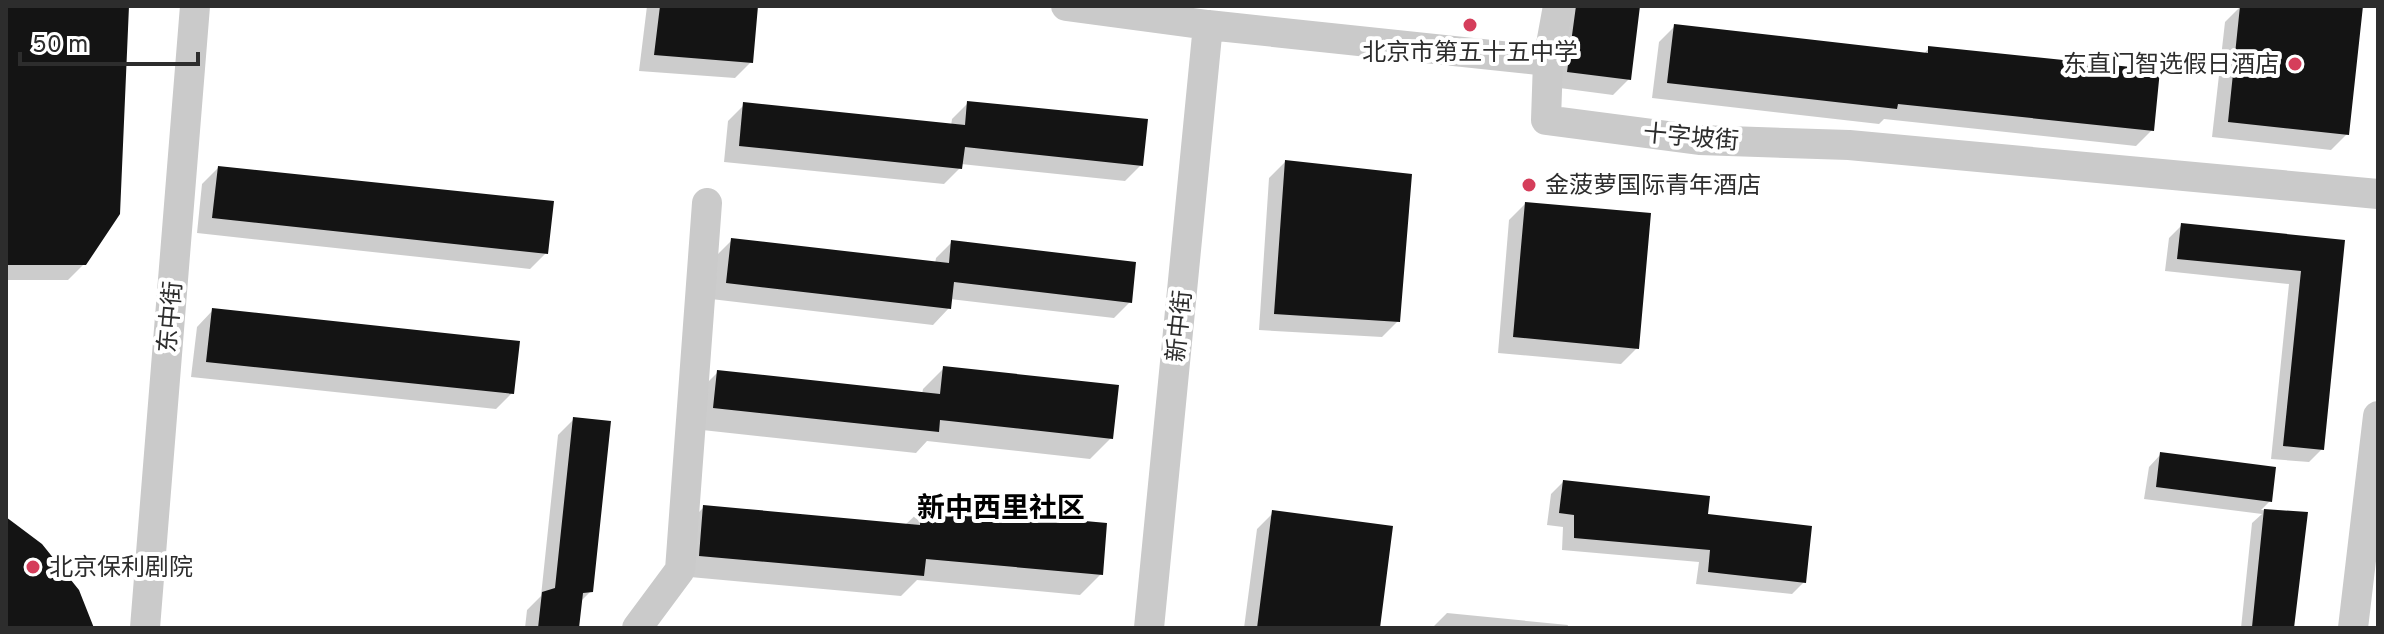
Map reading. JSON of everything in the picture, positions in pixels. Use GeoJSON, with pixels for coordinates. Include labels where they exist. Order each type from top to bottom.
{"type":"FeatureCollection","features":[{"type":"Feature","properties":{"kind":"street","name":"东中街"},"geometry":{"type":"LineString","coordinates":[[145,628],[195,6]]}},
{"type":"Feature","properties":{"kind":"street"},"geometry":{"type":"LineString","coordinates":[[1066,6],[1208,25],[1548,61],[1558,6]]}},
{"type":"Feature","properties":{"kind":"street","name":"新中街"},"geometry":{"type":"LineString","coordinates":[[1149,628],[1208,25]]}},
{"type":"Feature","properties":{"kind":"street","name":"十字坡街"},"geometry":{"type":"LineString","coordinates":[[1548,61],[1546,120],[1699,140],[1849,145],[2378,194]]}},
{"type":"Feature","properties":{"kind":"street"},"geometry":{"type":"LineString","coordinates":[[637,628],[680,570],[707,203]]}},
{"type":"Feature","properties":{"kind":"street"},"geometry":{"type":"LineString","coordinates":[[2353,628],[2378,416]]}},
{"type":"Feature","properties":{"kind":"building"},"geometry":{"type":"Polygon","coordinates":[[[6,6],[129,6],[120,214],[86,265],[6,265],[6,6]]]}},
{"type":"Feature","properties":{"kind":"building"},"geometry":{"type":"Polygon","coordinates":[[[660,6],[758,6],[753,63],[654,55],[660,6]]]}},
{"type":"Feature","properties":{"kind":"building"},"geometry":{"type":"Polygon","coordinates":[[[1576,6],[1640,6],[1631,80],[1567,72],[1576,6]]]}},
{"type":"Feature","properties":{"kind":"building","name":"东直门智选假日酒店"},"geometry":{"type":"Polygon","coordinates":[[[2240,6],[2363,6],[2349,135],[2228,122],[2240,6]]]}},
{"type":"Feature","properties":{"kind":"building"},"geometry":{"type":"Polygon","coordinates":[[[1674,24],[1928,53],[1928,46],[2160,70],[2154,131],[1898,104],[1897,109],[1667,83],[1674,24]]]}},
{"type":"Feature","properties":{"kind":"building"},"geometry":{"type":"Polygon","coordinates":[[[967,101],[1148,119],[1143,166],[965,147],[962,169],[739,146],[743,102],[965,125],[967,101]]]}},
{"type":"Feature","properties":{"kind":"building"},"geometry":{"type":"Polygon","coordinates":[[[1285,160],[1412,174],[1400,322],[1274,314],[1285,160]]]}},
{"type":"Feature","properties":{"kind":"building"},"geometry":{"type":"Polygon","coordinates":[[[218,166],[554,201],[548,254],[212,218],[218,166]]]}},
{"type":"Feature","properties":{"kind":"building"},"geometry":{"type":"Polygon","coordinates":[[[1525,202],[1651,213],[1639,349],[1513,337],[1525,202]]]}},
{"type":"Feature","properties":{"kind":"building"},"geometry":{"type":"Polygon","coordinates":[[[2181,223],[2345,240],[2324,450],[2283,446],[2301,271],[2177,259],[2181,223]]]}},
{"type":"Feature","properties":{"kind":"building"},"geometry":{"type":"Polygon","coordinates":[[[731,238],[949,263],[951,240],[1136,262],[1132,303],[954,282],[951,309],[726,283],[731,238]]]}},
{"type":"Feature","properties":{"kind":"building"},"geometry":{"type":"Polygon","coordinates":[[[212,308],[520,341],[514,394],[206,362],[212,308]]]}},
{"type":"Feature","properties":{"kind":"building"},"geometry":{"type":"Polygon","coordinates":[[[943,366],[1119,385],[1113,439],[940,420],[939,432],[713,408],[717,370],[940,394],[943,366]]]}},
{"type":"Feature","properties":{"kind":"building"},"geometry":{"type":"Polygon","coordinates":[[[573,417],[611,421],[593,592],[583,593],[579,628],[538,628],[542,592],[555,588],[573,417]]]}},
{"type":"Feature","properties":{"kind":"building"},"geometry":{"type":"Polygon","coordinates":[[[2160,452],[2276,467],[2272,502],[2156,487],[2160,452]]]}},
{"type":"Feature","properties":{"kind":"building"},"geometry":{"type":"Polygon","coordinates":[[[1563,480],[1710,496],[1708,514],[1812,526],[1806,583],[1708,572],[1710,550],[1574,538],[1574,515],[1559,513],[1563,480]]]}},
{"type":"Feature","properties":{"kind":"building"},"geometry":{"type":"Polygon","coordinates":[[[703,505],[920,525],[921,506],[1107,523],[1103,575],[926,559],[924,576],[699,556],[703,505]]]}},
{"type":"Feature","properties":{"kind":"building"},"geometry":{"type":"Polygon","coordinates":[[[2264,509],[2308,512],[2294,628],[2252,627],[2264,509]]]}},
{"type":"Feature","properties":{"kind":"building"},"geometry":{"type":"Polygon","coordinates":[[[1272,510],[1393,526],[1380,628],[1257,628],[1272,510]]]}},
{"type":"Feature","properties":{"kind":"building","name":"北京保利剧院"},"geometry":{"type":"Polygon","coordinates":[[[6,517],[42,544],[79,590],[94,628],[6,628],[6,517]]]}},
{"type":"Feature","properties":{"kind":"place","name":"北京市第五十五中学"},"geometry":{"type":"Point","coordinates":[1470,25]}},
{"type":"Feature","properties":{"kind":"place","name":"东直门智选假日酒店"},"geometry":{"type":"Point","coordinates":[2295,64]}},
{"type":"Feature","properties":{"kind":"place","name":"金菠萝国际青年酒店"},"geometry":{"type":"Point","coordinates":[1529,185]}},
{"type":"Feature","properties":{"kind":"place","name":"北京保利剧院"},"geometry":{"type":"Point","coordinates":[33,567]}},
{"type":"Feature","properties":{"kind":"district","name":"新中西里社区"},"geometry":{"type":"Point","coordinates":[1001,507]}}]}
